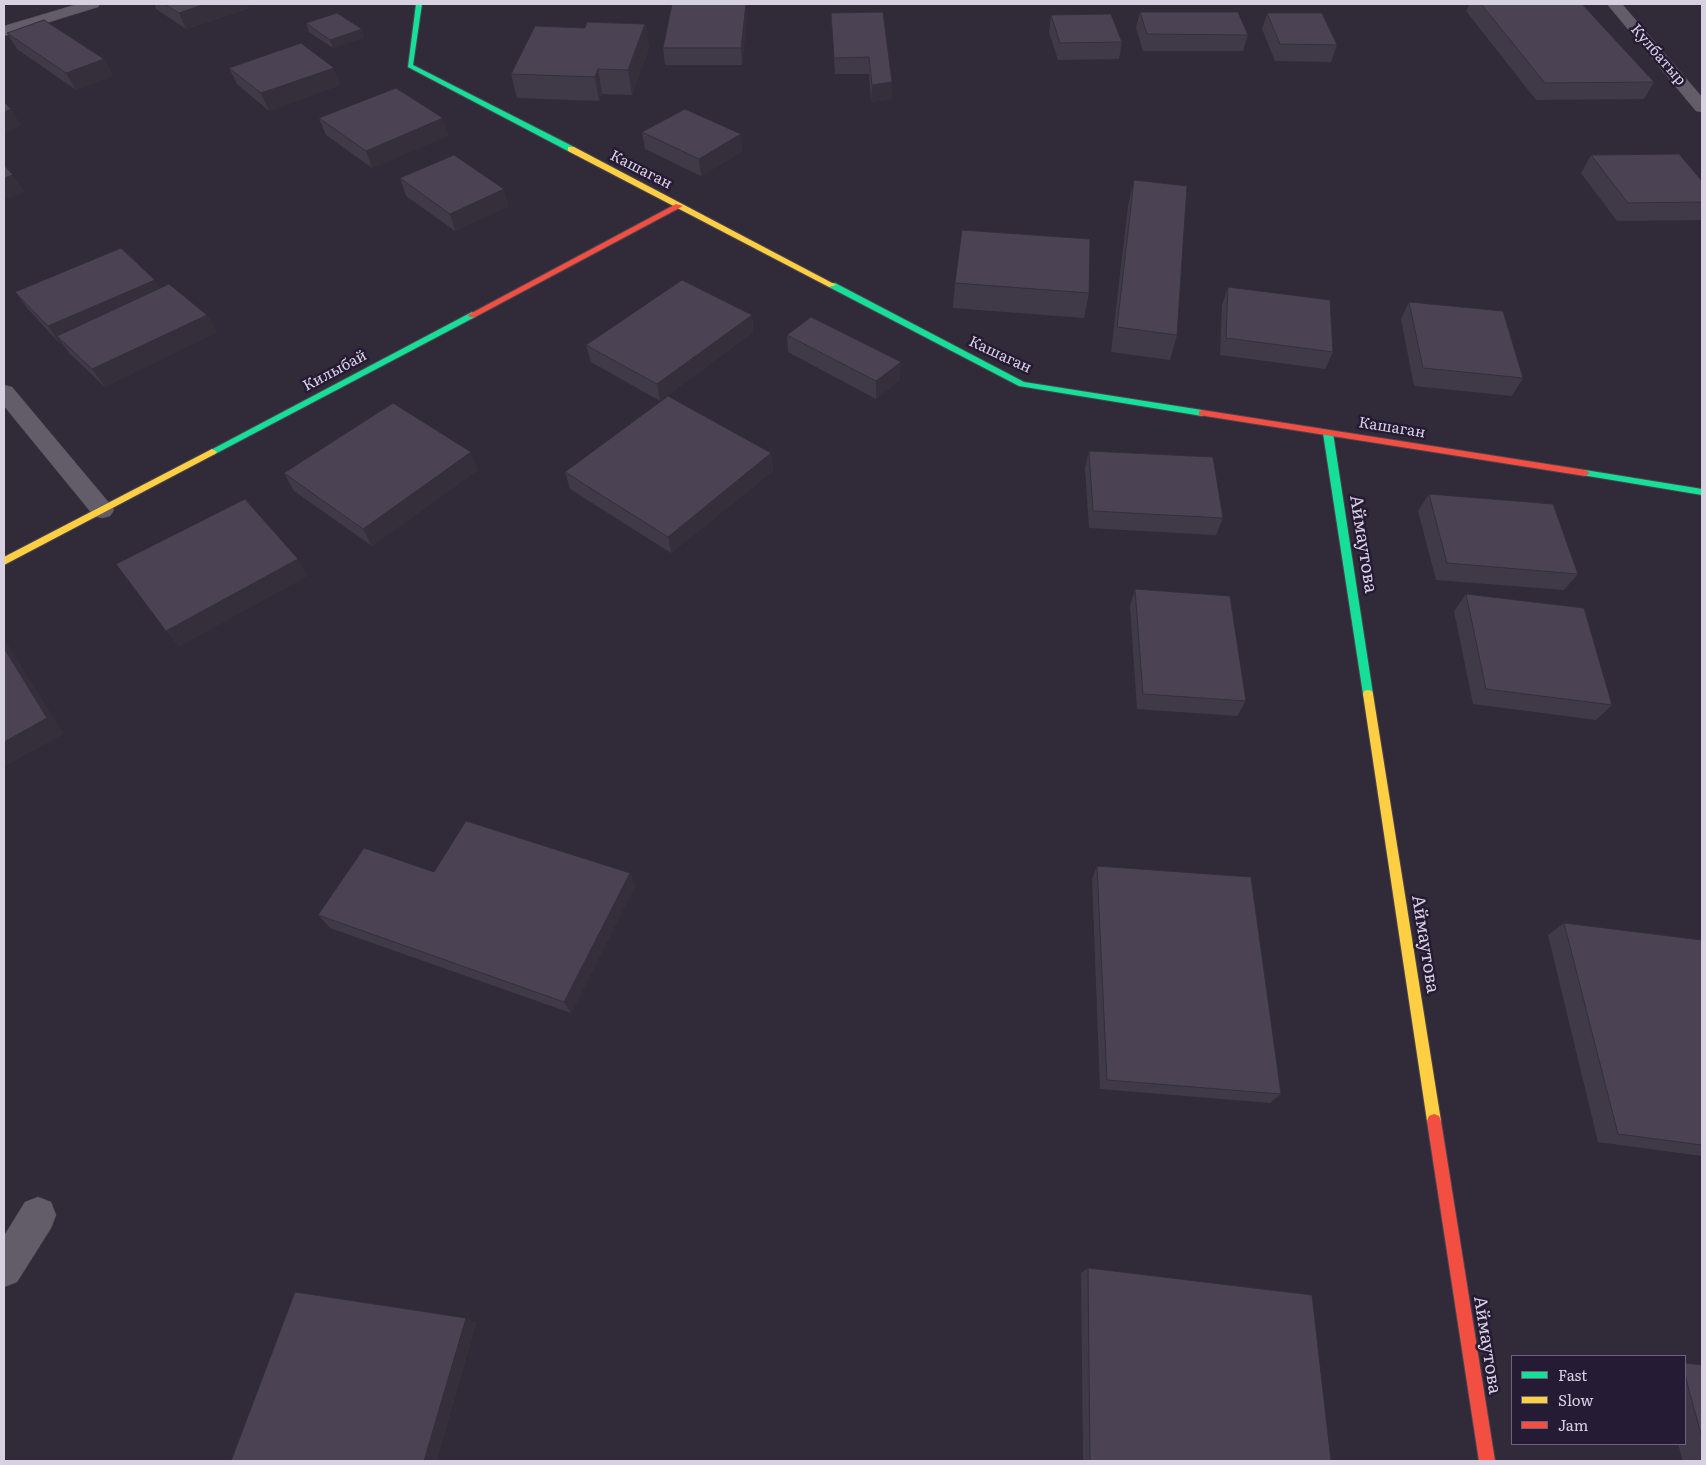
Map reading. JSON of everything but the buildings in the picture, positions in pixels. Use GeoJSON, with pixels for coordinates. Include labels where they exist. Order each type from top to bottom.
{"type":"FeatureCollection","features":[{"type":"Feature","properties":{"kind":"street"},"geometry":{"type":"LineString","coordinates":[[4,32],[94,4]]}},
{"type":"Feature","properties":{"kind":"street","name":"Кашаган"},"geometry":{"type":"LineString","coordinates":[[419,4],[410,66],[1022,384],[1702,492]]}},
{"type":"Feature","properties":{"kind":"street","name":"Кулбатыр"},"geometry":{"type":"LineString","coordinates":[[1614,4],[1702,107]]}},
{"type":"Feature","properties":{"kind":"street","name":"Килыбай"},"geometry":{"type":"LineString","coordinates":[[4,561],[679,206]]}},
{"type":"Feature","properties":{"kind":"street"},"geometry":{"type":"LineString","coordinates":[[4,392],[102,510]]}},
{"type":"Feature","properties":{"kind":"street","name":"Аймаутова"},"geometry":{"type":"LineString","coordinates":[[1328,433],[1487,1461]]}},
{"type":"Feature","properties":{"kind":"street"},"geometry":{"type":"LineString","coordinates":[[4,1269],[38,1215]]}},
{"type":"Feature","properties":{"kind":"traffic: fast"},"geometry":{"type":"LineString","coordinates":[[419,4],[410,66],[571,149]]}},
{"type":"Feature","properties":{"kind":"traffic: fast"},"geometry":{"type":"LineString","coordinates":[[832,285],[1022,384],[1202,413]]}},
{"type":"Feature","properties":{"kind":"traffic: fast"},"geometry":{"type":"LineString","coordinates":[[212,452],[472,315]]}},
{"type":"Feature","properties":{"kind":"traffic: fast"},"geometry":{"type":"LineString","coordinates":[[1328,433],[1368,694]]}},
{"type":"Feature","properties":{"kind":"traffic: fast"},"geometry":{"type":"LineString","coordinates":[[1585,473],[1702,492]]}},
{"type":"Feature","properties":{"kind":"traffic: slow"},"geometry":{"type":"LineString","coordinates":[[571,149],[832,285]]}},
{"type":"Feature","properties":{"kind":"traffic: slow"},"geometry":{"type":"LineString","coordinates":[[4,561],[212,452]]}},
{"type":"Feature","properties":{"kind":"traffic: slow"},"geometry":{"type":"LineString","coordinates":[[1368,694],[1434,1121]]}},
{"type":"Feature","properties":{"kind":"traffic: jam"},"geometry":{"type":"LineString","coordinates":[[472,315],[679,206]]}},
{"type":"Feature","properties":{"kind":"traffic: jam"},"geometry":{"type":"LineString","coordinates":[[1202,413],[1585,473]]}},
{"type":"Feature","properties":{"kind":"traffic: jam"},"geometry":{"type":"LineString","coordinates":[[1434,1121],[1487,1461]]}}]}
